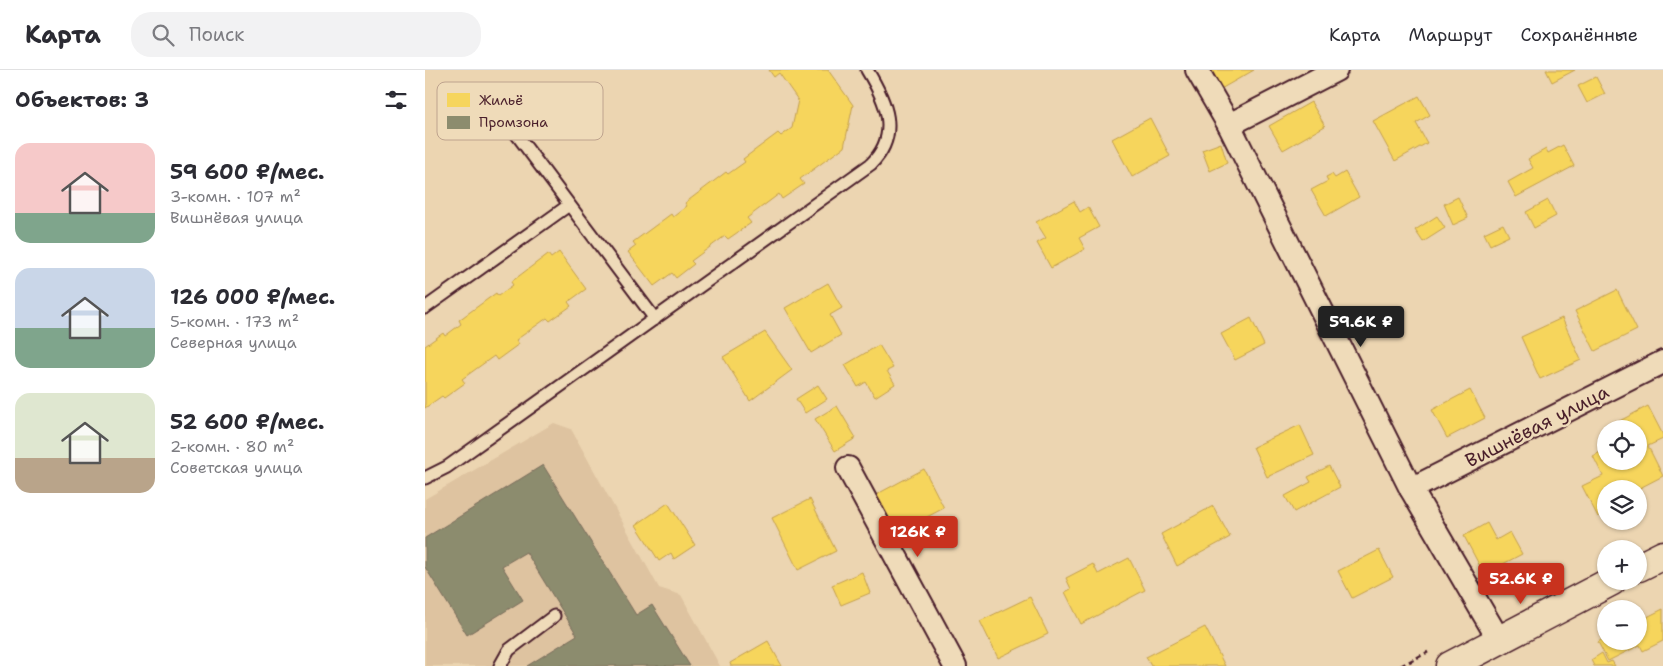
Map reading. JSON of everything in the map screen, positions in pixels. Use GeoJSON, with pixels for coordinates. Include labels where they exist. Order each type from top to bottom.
{"type":"FeatureCollection","features":[{"type":"Feature","properties":{"kind":"street"},"geometry":{"type":"LineString","coordinates":[[1197,70],[1229,125],[1411,489],[1499,640]]}},
{"type":"Feature","properties":{"kind":"street"},"geometry":{"type":"LineString","coordinates":[[1229,125],[1336,70]]}},
{"type":"Feature","properties":{"kind":"street","name":"Вишнёвая улица"},"geometry":{"type":"LineString","coordinates":[[1411,489],[1663,362]]}},
{"type":"Feature","properties":{"kind":"street"},"geometry":{"type":"LineString","coordinates":[[849,468],[955,666]]}},
{"type":"Feature","properties":{"kind":"street"},"geometry":{"type":"LineString","coordinates":[[1647,563],[1663,555]]}},
{"type":"Feature","properties":{"kind":"street"},"geometry":{"type":"LineString","coordinates":[[1450,666],[1597,589]]}},
{"type":"Feature","properties":{"kind":"lane"},"geometry":{"type":"LineString","coordinates":[[425,478],[447,467],[871,164],[880,155],[889,130],[888,115],[877,87],[867,70]]}},
{"type":"Feature","properties":{"kind":"lane"},"geometry":{"type":"LineString","coordinates":[[520,140],[655,319]]}},
{"type":"Feature","properties":{"kind":"lane"},"geometry":{"type":"LineString","coordinates":[[425,308],[569,205]]}},
{"type":"Feature","properties":{"kind":"lane"},"geometry":{"type":"LineString","coordinates":[[500,666],[509,650],[554,616]]}},
{"type":"Feature","properties":{"kind":"shaded area"},"geometry":{"type":"Polygon","coordinates":[[[554,423],[571,429],[659,588],[681,595],[720,666],[425,666],[425,499],[554,423]]]}},
{"type":"Feature","properties":{"kind":"building: Жильё"},"geometry":{"type":"Polygon","coordinates":[[[769,70],[828,70],[853,105],[844,147],[800,179],[804,184],[782,199],[779,194],[747,218],[751,223],[728,239],[725,236],[691,261],[694,264],[676,278],[672,273],[654,286],[628,252],[636,246],[633,242],[671,214],[673,217],[687,206],[685,203],[726,172],[728,174],[745,162],[743,159],[778,133],[781,136],[792,128],[798,100],[779,73],[774,77],[769,70]]]}},
{"type":"Feature","properties":{"kind":"building: Жильё"},"geometry":{"type":"Polygon","coordinates":[[[1207,70],[1254,70],[1219,90],[1207,70]]]}},
{"type":"Feature","properties":{"kind":"building: Жильё"},"geometry":{"type":"Polygon","coordinates":[[[1546,70],[1575,70],[1552,82],[1546,70]]]}},
{"type":"Feature","properties":{"kind":"building: Жильё"},"geometry":{"type":"Polygon","coordinates":[[[1596,77],[1605,94],[1587,103],[1578,86],[1596,77]]]}},
{"type":"Feature","properties":{"kind":"building: Жильё"},"geometry":{"type":"Polygon","coordinates":[[[1419,96],[1430,115],[1416,123],[1427,143],[1395,161],[1373,121],[1419,96]]]}},
{"type":"Feature","properties":{"kind":"building: Жильё"},"geometry":{"type":"Polygon","coordinates":[[[1311,102],[1325,126],[1283,150],[1269,126],[1311,102]]]}},
{"type":"Feature","properties":{"kind":"building: Жильё"},"geometry":{"type":"Polygon","coordinates":[[[1150,118],[1170,156],[1132,177],[1112,139],[1150,118]]]}},
{"type":"Feature","properties":{"kind":"building: Жильё"},"geometry":{"type":"Polygon","coordinates":[[[1221,143],[1227,163],[1210,171],[1202,150],[1221,143]]]}},
{"type":"Feature","properties":{"kind":"building: Жильё"},"geometry":{"type":"Polygon","coordinates":[[[1563,145],[1574,166],[1516,197],[1508,182],[1533,168],[1528,159],[1546,149],[1548,153],[1563,145]]]}},
{"type":"Feature","properties":{"kind":"building: Жильё"},"geometry":{"type":"Polygon","coordinates":[[[1345,172],[1359,197],[1326,216],[1311,190],[1328,181],[1326,177],[1332,174],[1335,178],[1345,172]]]}},
{"type":"Feature","properties":{"kind":"building: Жильё"},"geometry":{"type":"Polygon","coordinates":[[[1458,197],[1468,218],[1453,225],[1444,204],[1458,197]]]}},
{"type":"Feature","properties":{"kind":"building: Жильё"},"geometry":{"type":"Polygon","coordinates":[[[1548,200],[1556,216],[1534,228],[1526,212],[1548,200]]]}},
{"type":"Feature","properties":{"kind":"building: Жильё"},"geometry":{"type":"Polygon","coordinates":[[[1074,201],[1080,212],[1088,207],[1099,227],[1079,238],[1085,249],[1051,268],[1037,243],[1046,238],[1036,222],[1074,201]]]}},
{"type":"Feature","properties":{"kind":"building: Жильё"},"geometry":{"type":"Polygon","coordinates":[[[1437,216],[1445,228],[1423,242],[1415,230],[1437,216]]]}},
{"type":"Feature","properties":{"kind":"building: Жильё"},"geometry":{"type":"Polygon","coordinates":[[[1503,224],[1509,236],[1490,245],[1484,233],[1503,224]]]}},
{"type":"Feature","properties":{"kind":"building: Жильё"},"geometry":{"type":"Polygon","coordinates":[[[559,252],[586,289],[568,302],[571,306],[550,321],[547,318],[516,340],[519,344],[497,360],[494,356],[462,379],[465,383],[444,398],[442,396],[425,408],[425,346],[443,333],[445,336],[461,324],[459,320],[496,293],[498,296],[513,285],[511,282],[548,254],[551,258],[559,252]]]}},
{"type":"Feature","properties":{"kind":"building: Жильё"},"geometry":{"type":"Polygon","coordinates":[[[828,283],[842,308],[830,315],[841,335],[811,353],[785,308],[828,283]]]}},
{"type":"Feature","properties":{"kind":"building: Жильё"},"geometry":{"type":"Polygon","coordinates":[[[1617,290],[1637,330],[1595,351],[1575,311],[1617,290]]]}},
{"type":"Feature","properties":{"kind":"building: Жильё"},"geometry":{"type":"Polygon","coordinates":[[[1251,318],[1264,345],[1235,360],[1221,334],[1251,318]]]}},
{"type":"Feature","properties":{"kind":"building: Жильё"},"geometry":{"type":"Polygon","coordinates":[[[1562,318],[1581,360],[1540,379],[1521,337],[1562,318]]]}},
{"type":"Feature","properties":{"kind":"building: Жильё"},"geometry":{"type":"Polygon","coordinates":[[[765,332],[792,370],[750,401],[723,357],[765,332]]]}},
{"type":"Feature","properties":{"kind":"building: Жильё"},"geometry":{"type":"Polygon","coordinates":[[[879,345],[893,368],[887,371],[895,384],[875,397],[866,382],[858,387],[845,365],[879,345]]]}},
{"type":"Feature","properties":{"kind":"building: Жильё"},"geometry":{"type":"Polygon","coordinates":[[[818,385],[827,399],[805,413],[796,399],[818,385]]]}},
{"type":"Feature","properties":{"kind":"building: Жильё"},"geometry":{"type":"Polygon","coordinates":[[[1470,390],[1485,418],[1447,438],[1432,410],[1470,390]]]}},
{"type":"Feature","properties":{"kind":"building: Жильё"},"geometry":{"type":"Polygon","coordinates":[[[837,406],[856,438],[835,451],[815,419],[837,406]]]}},
{"type":"Feature","properties":{"kind":"building: Жильё"},"geometry":{"type":"Polygon","coordinates":[[[1648,406],[1663,435],[1663,439],[1648,446],[1663,476],[1647,484],[1647,480],[1597,480],[1597,515],[1582,486],[1603,476],[1600,470],[1647,470],[1647,420],[1621,420],[1648,406]]]}},
{"type":"Feature","properties":{"kind":"building: Жильё"},"geometry":{"type":"Polygon","coordinates":[[[1300,425],[1314,455],[1267,477],[1253,447],[1300,425]]]}},
{"type":"Feature","properties":{"kind":"building: Жильё"},"geometry":{"type":"Polygon","coordinates":[[[1597,454],[1597,464],[1593,456],[1597,454]]]}},
{"type":"Feature","properties":{"kind":"building: Жильё"},"geometry":{"type":"Polygon","coordinates":[[[1329,466],[1340,487],[1294,512],[1285,496],[1311,482],[1308,477],[1329,466]]]}},
{"type":"Feature","properties":{"kind":"building: Жильё"},"geometry":{"type":"Polygon","coordinates":[[[924,469],[944,508],[908,527],[905,520],[885,531],[868,499],[924,469]]]}},
{"type":"Feature","properties":{"kind":"building: Жильё"},"geometry":{"type":"Polygon","coordinates":[[[810,499],[836,551],[798,570],[772,518],[810,499]]]}},
{"type":"Feature","properties":{"kind":"building: Жильё"},"geometry":{"type":"Polygon","coordinates":[[[668,503],[695,545],[674,559],[671,553],[659,561],[636,525],[668,503]]]}},
{"type":"Feature","properties":{"kind":"building: Жильё"},"geometry":{"type":"Polygon","coordinates":[[[1213,506],[1230,537],[1177,566],[1161,534],[1213,506]]]}},
{"type":"Feature","properties":{"kind":"building: Жильё"},"geometry":{"type":"Polygon","coordinates":[[[1487,523],[1496,540],[1510,532],[1522,554],[1484,574],[1464,536],[1487,523]]]}},
{"type":"Feature","properties":{"kind":"building: Жильё"},"geometry":{"type":"Polygon","coordinates":[[[1379,550],[1393,577],[1352,598],[1338,571],[1379,550]]]}},
{"type":"Feature","properties":{"kind":"building: Жильё"},"geometry":{"type":"Polygon","coordinates":[[[1129,558],[1145,590],[1081,624],[1065,592],[1071,589],[1066,578],[1093,564],[1098,574],[1129,558]]]}},
{"type":"Feature","properties":{"kind":"building: Жильё"},"geometry":{"type":"Polygon","coordinates":[[[862,572],[870,593],[841,605],[832,585],[862,572]]]}},
{"type":"Feature","properties":{"kind":"building: Жильё"},"geometry":{"type":"Polygon","coordinates":[[[1030,597],[1048,634],[998,658],[980,621],[1030,597]]]}},
{"type":"Feature","properties":{"kind":"building: Жильё"},"geometry":{"type":"Polygon","coordinates":[[[1663,609],[1663,641],[1647,649],[1647,617],[1663,609]]]}},
{"type":"Feature","properties":{"kind":"building: Жильё"},"geometry":{"type":"Polygon","coordinates":[[[1205,627],[1225,666],[1151,666],[1146,657],[1205,627]]]}},
{"type":"Feature","properties":{"kind":"building: Жильё"},"geometry":{"type":"Polygon","coordinates":[[[768,641],[782,666],[731,666],[730,663],[768,641]]]}},
{"type":"Feature","properties":{"kind":"building: Жильё"},"geometry":{"type":"Polygon","coordinates":[[[1602,650],[1630,650],[1608,661],[1602,650]]]}},
{"type":"Feature","properties":{"kind":"building: Жильё"},"geometry":{"type":"Polygon","coordinates":[[[1602,653],[1607,663],[1612,661],[1615,666],[1594,666],[1591,660],[1602,653]]]}},
{"type":"Feature","properties":{"kind":"building: Промзона"},"geometry":{"type":"Polygon","coordinates":[[[543,465],[636,615],[652,605],[690,666],[527,666],[577,635],[526,552],[502,566],[523,600],[467,635],[425,567],[425,538],[543,465]]]}}]}
